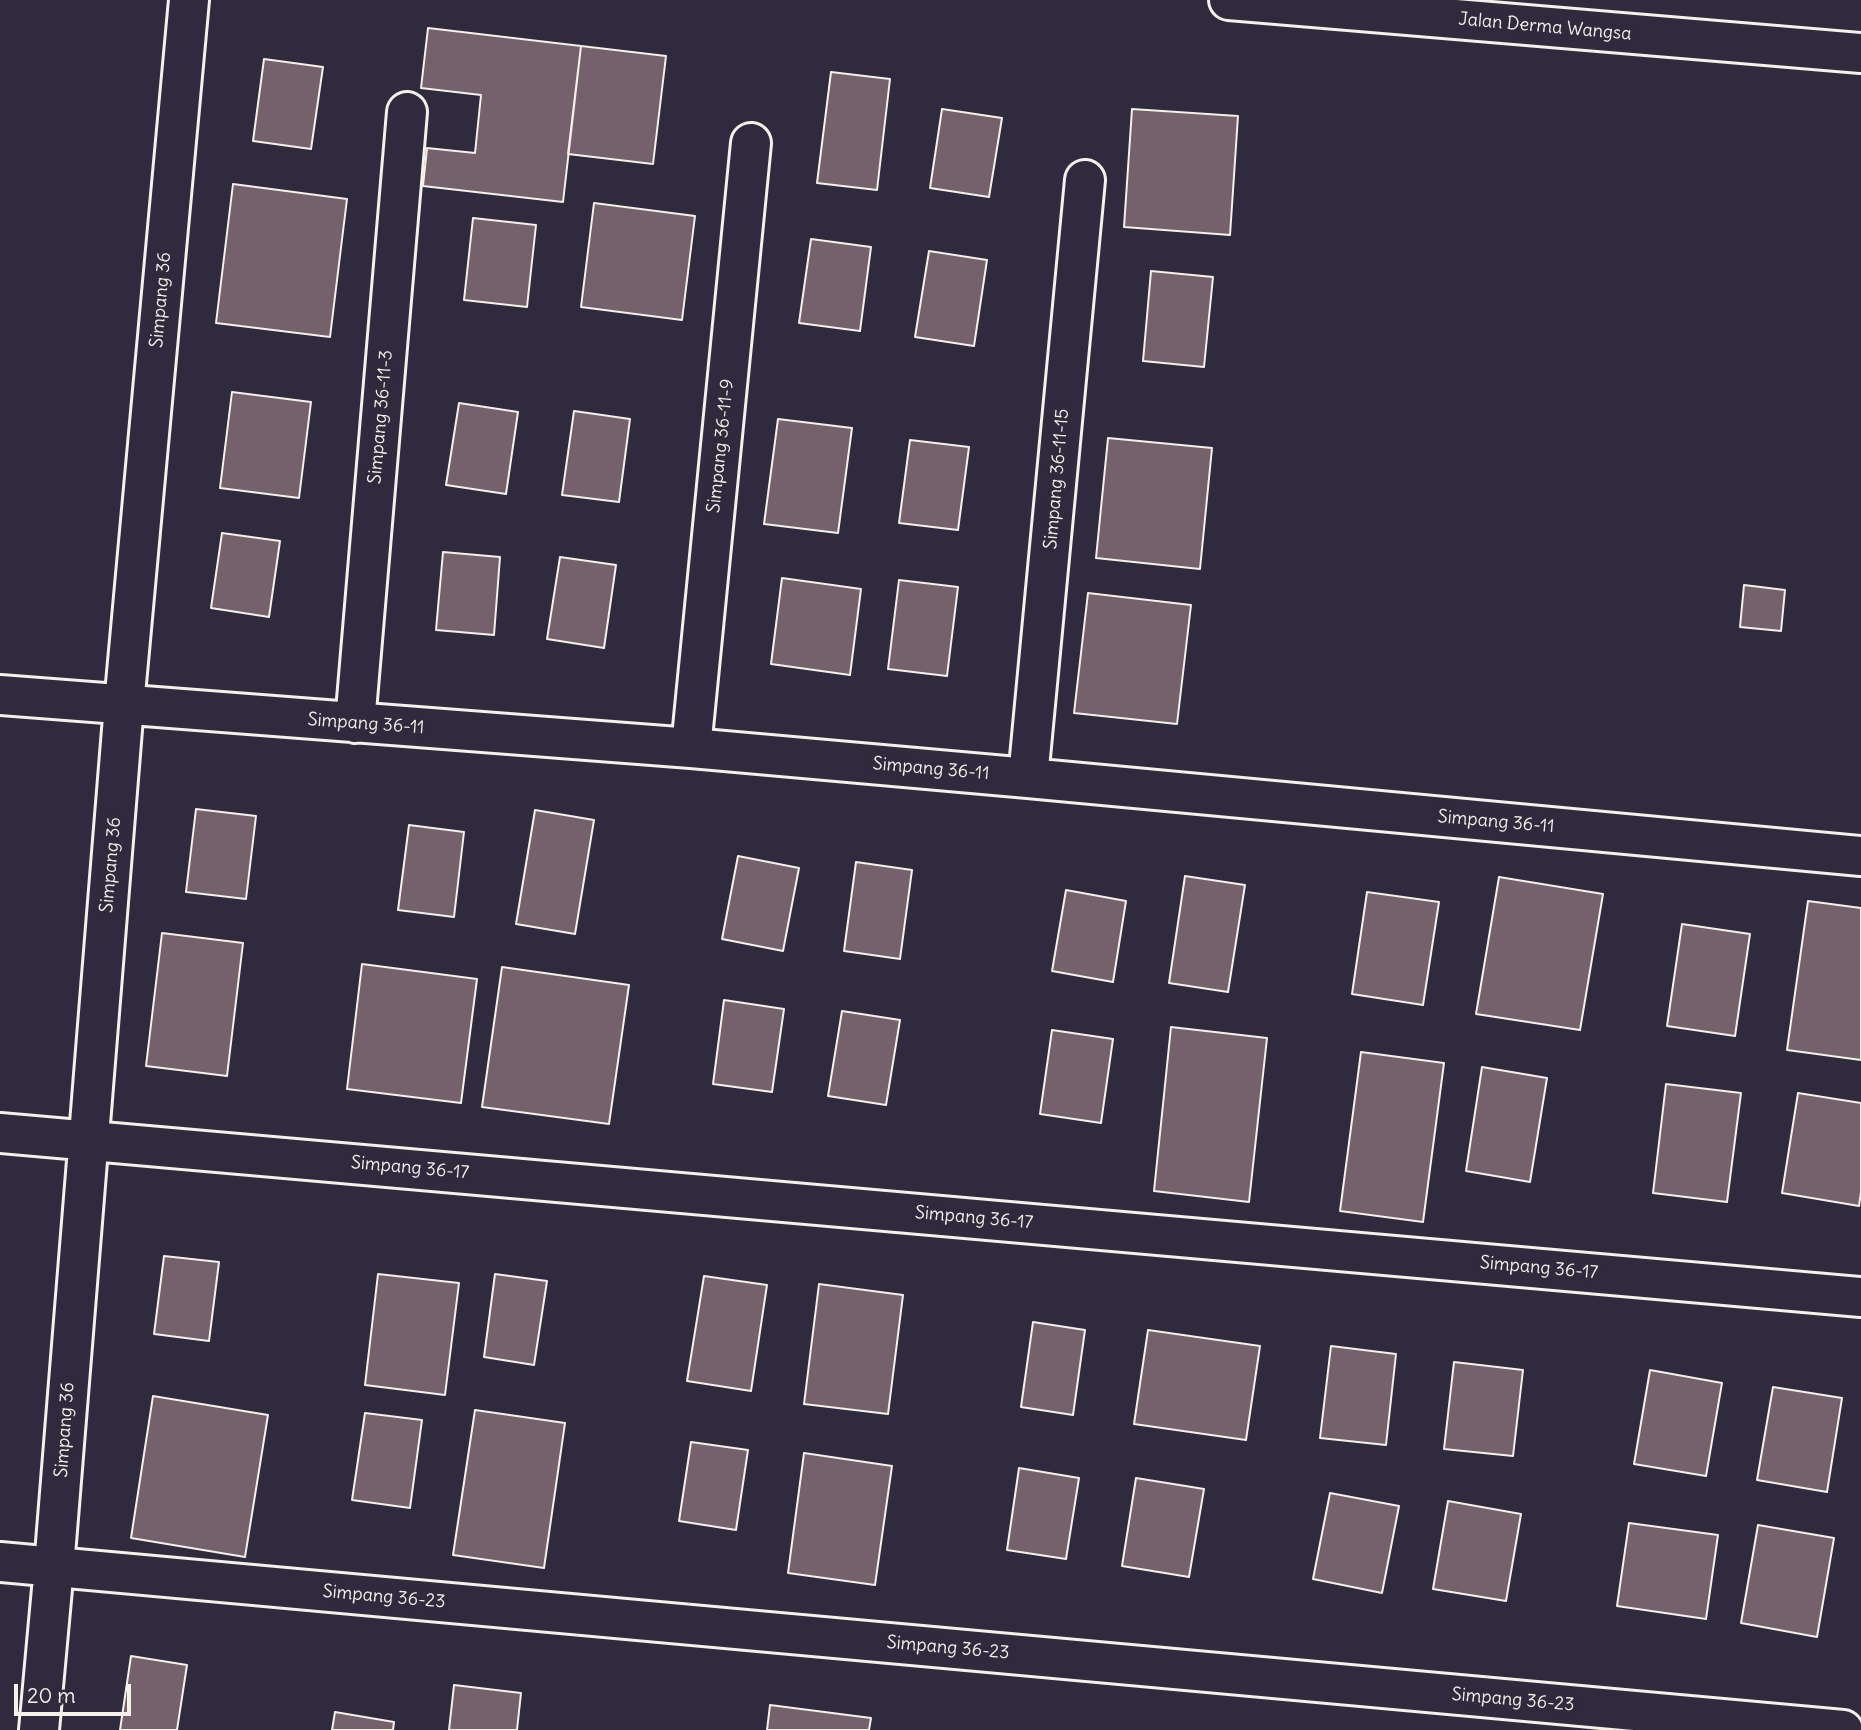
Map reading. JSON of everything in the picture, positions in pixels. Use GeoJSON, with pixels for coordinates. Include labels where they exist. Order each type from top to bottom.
{"type":"FeatureCollection","features":[{"type":"Feature","properties":{"kind":"street","name":"Simpang 36"},"geometry":{"type":"LineString","coordinates":[[38,1730],[54,1567],[124,705],[189,0]]}},
{"type":"Feature","properties":{"kind":"street","name":"Jalan Derma Wangsa"},"geometry":{"type":"LineString","coordinates":[[1229,0],[1861,54]]}},
{"type":"Feature","properties":{"kind":"street","name":"Simpang 36-11-3"},"geometry":{"type":"LineString","coordinates":[[355,723],[407,111]]}},
{"type":"Feature","properties":{"kind":"street","name":"Simpang 36-11-9"},"geometry":{"type":"LineString","coordinates":[[691,748],[751,144]]}},
{"type":"Feature","properties":{"kind":"street","name":"Simpang 36-11-15"},"geometry":{"type":"LineString","coordinates":[[1028,778],[1085,180]]}},
{"type":"Feature","properties":{"kind":"street","name":"Simpang 36-11"},"geometry":{"type":"LineString","coordinates":[[0,695],[691,748],[1861,856]]}},
{"type":"Feature","properties":{"kind":"street","name":"Simpang 36-17"},"geometry":{"type":"LineString","coordinates":[[0,1133],[1861,1297]]}},
{"type":"Feature","properties":{"kind":"street","name":"Simpang 36-23"},"geometry":{"type":"LineString","coordinates":[[0,1562],[1843,1730]]}},
{"type":"Feature","properties":{"kind":"building"},"geometry":{"type":"Polygon","coordinates":[[[428,28],[581,46],[563,202],[423,186],[427,148],[475,153],[481,95],[421,88],[428,28]]]}},
{"type":"Feature","properties":{"kind":"building"},"geometry":{"type":"Polygon","coordinates":[[[581,46],[666,56],[653,164],[568,154],[581,46]]]}},
{"type":"Feature","properties":{"kind":"building"},"geometry":{"type":"Polygon","coordinates":[[[264,59],[323,67],[311,149],[253,141],[264,59]]]}},
{"type":"Feature","properties":{"kind":"building"},"geometry":{"type":"Polygon","coordinates":[[[831,72],[890,79],[877,190],[817,183],[831,72]]]}},
{"type":"Feature","properties":{"kind":"building"},"geometry":{"type":"Polygon","coordinates":[[[942,109],[1002,118],[989,197],[930,188],[942,109]]]}},
{"type":"Feature","properties":{"kind":"building"},"geometry":{"type":"Polygon","coordinates":[[[1132,109],[1238,116],[1230,235],[1124,227],[1132,109]]]}},
{"type":"Feature","properties":{"kind":"building"},"geometry":{"type":"Polygon","coordinates":[[[233,184],[347,199],[330,337],[216,323],[233,184]]]}},
{"type":"Feature","properties":{"kind":"building"},"geometry":{"type":"Polygon","coordinates":[[[594,203],[695,216],[682,320],[581,307],[594,203]]]}},
{"type":"Feature","properties":{"kind":"building"},"geometry":{"type":"Polygon","coordinates":[[[473,218],[536,225],[527,307],[464,300],[473,218]]]}},
{"type":"Feature","properties":{"kind":"building"},"geometry":{"type":"Polygon","coordinates":[[[811,239],[871,247],[860,331],[799,323],[811,239]]]}},
{"type":"Feature","properties":{"kind":"building"},"geometry":{"type":"Polygon","coordinates":[[[929,251],[987,260],[974,346],[915,337],[929,251]]]}},
{"type":"Feature","properties":{"kind":"building"},"geometry":{"type":"Polygon","coordinates":[[[1151,271],[1213,277],[1204,367],[1143,361],[1151,271]]]}},
{"type":"Feature","properties":{"kind":"building"},"geometry":{"type":"Polygon","coordinates":[[[232,392],[311,402],[299,498],[220,488],[232,392]]]}},
{"type":"Feature","properties":{"kind":"building"},"geometry":{"type":"Polygon","coordinates":[[[459,403],[518,412],[506,494],[446,485],[459,403]]]}},
{"type":"Feature","properties":{"kind":"building"},"geometry":{"type":"Polygon","coordinates":[[[574,411],[630,419],[619,502],[562,495],[574,411]]]}},
{"type":"Feature","properties":{"kind":"building"},"geometry":{"type":"Polygon","coordinates":[[[778,419],[852,428],[838,533],[764,524],[778,419]]]}},
{"type":"Feature","properties":{"kind":"building"},"geometry":{"type":"Polygon","coordinates":[[[1108,438],[1212,448],[1200,569],[1096,558],[1108,438]]]}},
{"type":"Feature","properties":{"kind":"building"},"geometry":{"type":"Polygon","coordinates":[[[910,440],[969,447],[958,530],[899,523],[910,440]]]}},
{"type":"Feature","properties":{"kind":"building"},"geometry":{"type":"Polygon","coordinates":[[[222,533],[280,541],[269,617],[211,608],[222,533]]]}},
{"type":"Feature","properties":{"kind":"building"},"geometry":{"type":"Polygon","coordinates":[[[443,552],[500,557],[494,635],[436,630],[443,552]]]}},
{"type":"Feature","properties":{"kind":"building"},"geometry":{"type":"Polygon","coordinates":[[[560,557],[616,565],[604,648],[547,639],[560,557]]]}},
{"type":"Feature","properties":{"kind":"building"},"geometry":{"type":"Polygon","coordinates":[[[782,578],[861,589],[850,675],[771,664],[782,578]]]}},
{"type":"Feature","properties":{"kind":"building"},"geometry":{"type":"Polygon","coordinates":[[[899,580],[958,587],[947,676],[888,669],[899,580]]]}},
{"type":"Feature","properties":{"kind":"building"},"geometry":{"type":"Polygon","coordinates":[[[1744,585],[1785,590],[1781,631],[1740,627],[1744,585]]]}},
{"type":"Feature","properties":{"kind":"building"},"geometry":{"type":"Polygon","coordinates":[[[1088,593],[1191,605],[1177,724],[1074,713],[1088,593]]]}},
{"type":"Feature","properties":{"kind":"building"},"geometry":{"type":"Polygon","coordinates":[[[196,809],[256,816],[246,899],[186,892],[196,809]]]}},
{"type":"Feature","properties":{"kind":"building"},"geometry":{"type":"Polygon","coordinates":[[[535,810],[594,820],[575,934],[516,924],[535,810]]]}},
{"type":"Feature","properties":{"kind":"building"},"geometry":{"type":"Polygon","coordinates":[[[409,825],[464,832],[454,917],[398,910],[409,825]]]}},
{"type":"Feature","properties":{"kind":"building"},"geometry":{"type":"Polygon","coordinates":[[[738,856],[799,868],[783,951],[722,939],[738,856]]]}},
{"type":"Feature","properties":{"kind":"building"},"geometry":{"type":"Polygon","coordinates":[[[856,862],[912,870],[900,959],[844,951],[856,862]]]}},
{"type":"Feature","properties":{"kind":"building"},"geometry":{"type":"Polygon","coordinates":[[[1185,876],[1245,885],[1228,992],[1169,983],[1185,876]]]}},
{"type":"Feature","properties":{"kind":"building"},"geometry":{"type":"Polygon","coordinates":[[[1499,877],[1603,894],[1580,1030],[1476,1014],[1499,877]]]}},
{"type":"Feature","properties":{"kind":"building"},"geometry":{"type":"Polygon","coordinates":[[[1066,890],[1126,901],[1113,982],[1052,971],[1066,890]]]}},
{"type":"Feature","properties":{"kind":"building"},"geometry":{"type":"Polygon","coordinates":[[[1367,892],[1439,902],[1423,1005],[1352,994],[1367,892]]]}},
{"type":"Feature","properties":{"kind":"building"},"geometry":{"type":"Polygon","coordinates":[[[1808,901],[1861,908],[1861,1060],[1787,1050],[1808,901]]]}},
{"type":"Feature","properties":{"kind":"building"},"geometry":{"type":"Polygon","coordinates":[[[1682,924],[1750,934],[1735,1036],[1667,1026],[1682,924]]]}},
{"type":"Feature","properties":{"kind":"building"},"geometry":{"type":"Polygon","coordinates":[[[162,933],[243,943],[227,1076],[146,1066],[162,933]]]}},
{"type":"Feature","properties":{"kind":"building"},"geometry":{"type":"Polygon","coordinates":[[[362,964],[477,979],[461,1103],[347,1089],[362,964]]]}},
{"type":"Feature","properties":{"kind":"building"},"geometry":{"type":"Polygon","coordinates":[[[502,967],[629,985],[609,1124],[482,1107],[502,967]]]}},
{"type":"Feature","properties":{"kind":"building"},"geometry":{"type":"Polygon","coordinates":[[[724,1000],[784,1009],[772,1092],[713,1084],[724,1000]]]}},
{"type":"Feature","properties":{"kind":"building"},"geometry":{"type":"Polygon","coordinates":[[[842,1011],[900,1020],[886,1105],[828,1096],[842,1011]]]}},
{"type":"Feature","properties":{"kind":"building"},"geometry":{"type":"Polygon","coordinates":[[[1171,1027],[1267,1038],[1249,1202],[1154,1191],[1171,1027]]]}},
{"type":"Feature","properties":{"kind":"building"},"geometry":{"type":"Polygon","coordinates":[[[1052,1030],[1113,1039],[1101,1123],[1040,1114],[1052,1030]]]}},
{"type":"Feature","properties":{"kind":"building"},"geometry":{"type":"Polygon","coordinates":[[[1361,1052],[1444,1063],[1423,1222],[1340,1211],[1361,1052]]]}},
{"type":"Feature","properties":{"kind":"building"},"geometry":{"type":"Polygon","coordinates":[[[1482,1067],[1547,1078],[1530,1182],[1466,1171],[1482,1067]]]}},
{"type":"Feature","properties":{"kind":"building"},"geometry":{"type":"Polygon","coordinates":[[[1666,1084],[1741,1093],[1727,1202],[1653,1193],[1666,1084]]]}},
{"type":"Feature","properties":{"kind":"building"},"geometry":{"type":"Polygon","coordinates":[[[1798,1093],[1861,1103],[1859,1206],[1782,1193],[1798,1093]]]}},
{"type":"Feature","properties":{"kind":"building"},"geometry":{"type":"Polygon","coordinates":[[[164,1256],[219,1262],[209,1341],[154,1334],[164,1256]]]}},
{"type":"Feature","properties":{"kind":"building"},"geometry":{"type":"Polygon","coordinates":[[[378,1274],[459,1283],[445,1395],[365,1385],[378,1274]]]}},
{"type":"Feature","properties":{"kind":"building"},"geometry":{"type":"Polygon","coordinates":[[[495,1274],[547,1281],[534,1365],[484,1357],[495,1274]]]}},
{"type":"Feature","properties":{"kind":"building"},"geometry":{"type":"Polygon","coordinates":[[[704,1276],[767,1285],[751,1391],[687,1381],[704,1276]]]}},
{"type":"Feature","properties":{"kind":"building"},"geometry":{"type":"Polygon","coordinates":[[[819,1284],[903,1295],[888,1414],[804,1404],[819,1284]]]}},
{"type":"Feature","properties":{"kind":"building"},"geometry":{"type":"Polygon","coordinates":[[[1033,1322],[1085,1330],[1073,1415],[1021,1407],[1033,1322]]]}},
{"type":"Feature","properties":{"kind":"building"},"geometry":{"type":"Polygon","coordinates":[[[1148,1330],[1260,1346],[1246,1440],[1134,1424],[1148,1330]]]}},
{"type":"Feature","properties":{"kind":"building"},"geometry":{"type":"Polygon","coordinates":[[[1331,1346],[1396,1354],[1386,1445],[1320,1438],[1331,1346]]]}},
{"type":"Feature","properties":{"kind":"building"},"geometry":{"type":"Polygon","coordinates":[[[1454,1362],[1523,1370],[1513,1456],[1444,1449],[1454,1362]]]}},
{"type":"Feature","properties":{"kind":"building"},"geometry":{"type":"Polygon","coordinates":[[[1650,1370],[1722,1383],[1706,1476],[1634,1464],[1650,1370]]]}},
{"type":"Feature","properties":{"kind":"building"},"geometry":{"type":"Polygon","coordinates":[[[1773,1387],[1842,1398],[1827,1492],[1757,1480],[1773,1387]]]}},
{"type":"Feature","properties":{"kind":"building"},"geometry":{"type":"Polygon","coordinates":[[[153,1396],[268,1415],[245,1557],[131,1538],[153,1396]]]}},
{"type":"Feature","properties":{"kind":"building"},"geometry":{"type":"Polygon","coordinates":[[[475,1410],[565,1423],[544,1568],[453,1555],[475,1410]]]}},
{"type":"Feature","properties":{"kind":"building"},"geometry":{"type":"Polygon","coordinates":[[[365,1413],[422,1420],[410,1508],[352,1500],[365,1413]]]}},
{"type":"Feature","properties":{"kind":"building"},"geometry":{"type":"Polygon","coordinates":[[[691,1442],[748,1450],[736,1530],[679,1521],[691,1442]]]}},
{"type":"Feature","properties":{"kind":"building"},"geometry":{"type":"Polygon","coordinates":[[[804,1453],[892,1466],[875,1585],[788,1573],[804,1453]]]}},
{"type":"Feature","properties":{"kind":"building"},"geometry":{"type":"Polygon","coordinates":[[[1019,1468],[1079,1478],[1066,1559],[1007,1550],[1019,1468]]]}},
{"type":"Feature","properties":{"kind":"building"},"geometry":{"type":"Polygon","coordinates":[[[1136,1478],[1204,1489],[1189,1577],[1122,1566],[1136,1478]]]}},
{"type":"Feature","properties":{"kind":"building"},"geometry":{"type":"Polygon","coordinates":[[[1330,1493],[1399,1506],[1382,1593],[1313,1579],[1330,1493]]]}},
{"type":"Feature","properties":{"kind":"building"},"geometry":{"type":"Polygon","coordinates":[[[1448,1501],[1521,1514],[1506,1601],[1433,1589],[1448,1501]]]}},
{"type":"Feature","properties":{"kind":"building"},"geometry":{"type":"Polygon","coordinates":[[[1629,1523],[1718,1535],[1706,1619],[1617,1606],[1629,1523]]]}},
{"type":"Feature","properties":{"kind":"building"},"geometry":{"type":"Polygon","coordinates":[[[1758,1525],[1834,1538],[1817,1637],[1741,1623],[1758,1525]]]}},
{"type":"Feature","properties":{"kind":"building"},"geometry":{"type":"Polygon","coordinates":[[[131,1656],[187,1665],[177,1730],[120,1730],[131,1656]]]}},
{"type":"Feature","properties":{"kind":"building"},"geometry":{"type":"Polygon","coordinates":[[[454,1685],[521,1693],[517,1730],[449,1730],[454,1685]]]}},
{"type":"Feature","properties":{"kind":"building"},"geometry":{"type":"Polygon","coordinates":[[[770,1705],[871,1718],[869,1730],[767,1730],[770,1705]]]}},
{"type":"Feature","properties":{"kind":"building"},"geometry":{"type":"Polygon","coordinates":[[[335,1712],[394,1722],[393,1730],[332,1730],[335,1712]]]}}]}
